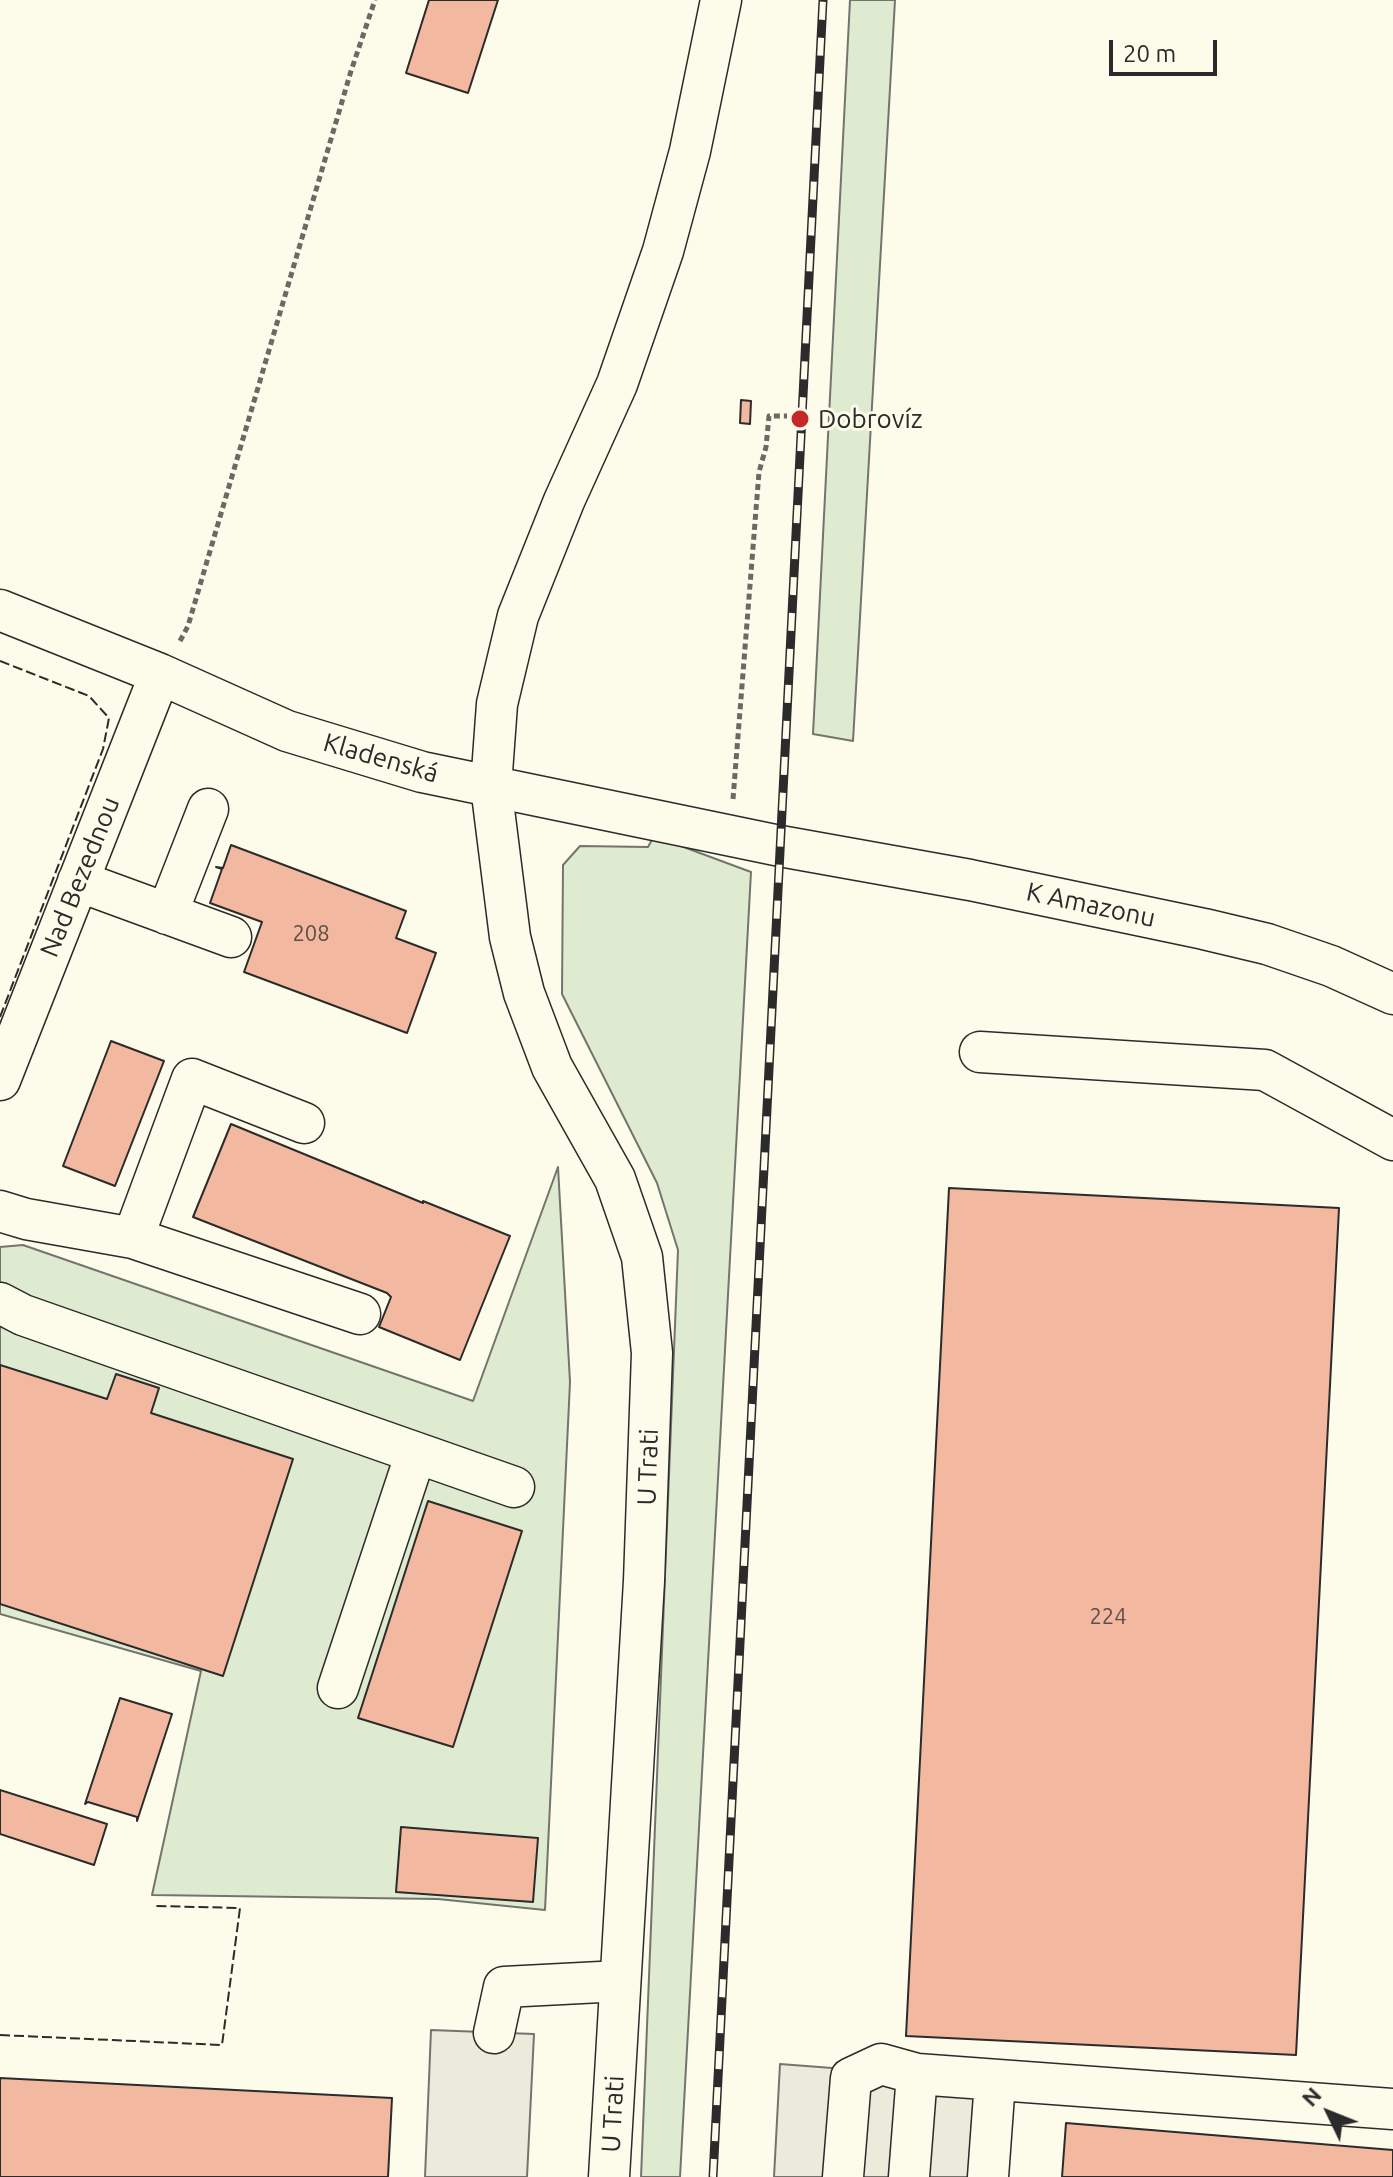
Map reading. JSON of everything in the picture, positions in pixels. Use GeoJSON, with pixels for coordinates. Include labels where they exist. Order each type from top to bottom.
{"type":"FeatureCollection","features":[{"type":"Feature","properties":{"kind":"street","name":"U Trati"},"geometry":{"type":"LineString","coordinates":[[609,2177],[644,1581],[652,1353],[642,1257],[615,1179],[552,1067],[524,993],[510,937],[491,786],[497,704],[518,616],[564,501],[617,384],[663,251],[694,136],[721,0]]}},
{"type":"Feature","properties":{"kind":"street","name":"Kladenská"},"geometry":{"type":"LineString","coordinates":[[0,610],[160,674],[287,731],[422,772],[780,846]]}},
{"type":"Feature","properties":{"kind":"street","name":"Nad Bezednou"},"geometry":{"type":"LineString","coordinates":[[0,1080],[160,674]]}},
{"type":"Feature","properties":{"kind":"street"},"geometry":{"type":"LineString","coordinates":[[167,914],[208,809]]}},
{"type":"Feature","properties":{"kind":"street","name":"K Amazonu"},"geometry":{"type":"LineString","coordinates":[[780,846],[970,880],[1267,944],[1331,966],[1393,994]]}},
{"type":"Feature","properties":{"kind":"street"},"geometry":{"type":"LineString","coordinates":[[78,881],[231,937]]}},
{"type":"Feature","properties":{"kind":"street"},"geometry":{"type":"LineString","coordinates":[[980,1052],[1265,1070],[1393,1140]]}},
{"type":"Feature","properties":{"kind":"street"},"geometry":{"type":"LineString","coordinates":[[133,1238],[192,1079],[304,1123]]}},
{"type":"Feature","properties":{"kind":"street"},"geometry":{"type":"LineString","coordinates":[[0,1211],[26,1219],[133,1238],[360,1314]]}},
{"type":"Feature","properties":{"kind":"street"},"geometry":{"type":"LineString","coordinates":[[0,1303],[37,1320],[514,1487]]}},
{"type":"Feature","properties":{"kind":"street"},"geometry":{"type":"LineString","coordinates":[[338,1688],[416,1453]]}},
{"type":"Feature","properties":{"kind":"street"},"geometry":{"type":"LineString","coordinates":[[494,2033],[504,1987],[620,1981]]}},
{"type":"Feature","properties":{"kind":"street"},"geometry":{"type":"LineString","coordinates":[[843,2177],[851,2078],[881,2064],[917,2074],[995,2081],[1393,2109]]}},
{"type":"Feature","properties":{"kind":"street"},"geometry":{"type":"LineString","coordinates":[[909,2177],[917,2074]]}},
{"type":"Feature","properties":{"kind":"street"},"geometry":{"type":"LineString","coordinates":[[988,2177],[995,2081]]}},
{"type":"Feature","properties":{"kind":"path"},"geometry":{"type":"LineString","coordinates":[[160,674],[188,626],[351,71],[375,0]]}},
{"type":"Feature","properties":{"kind":"path"},"geometry":{"type":"LineString","coordinates":[[728,836],[759,472],[766,447],[769,416],[787,416]]}},
{"type":"Feature","properties":{"kind":"green space"},"geometry":{"type":"Polygon","coordinates":[[[850,0],[895,0],[853,741],[813,734],[850,0]]]}},
{"type":"Feature","properties":{"kind":"green space"},"geometry":{"type":"Polygon","coordinates":[[[654,836],[751,872],[680,2177],[641,2177],[678,1250],[657,1183],[562,994],[563,865],[580,846],[648,847],[654,836]]]}},
{"type":"Feature","properties":{"kind":"green space"},"geometry":{"type":"Polygon","coordinates":[[[558,1167],[570,1382],[545,1910],[438,1899],[152,1895],[201,1671],[0,1614],[0,1247],[23,1245],[473,1401],[558,1167]]]}},
{"type":"Feature","properties":{"kind":"shaded area"},"geometry":{"type":"Polygon","coordinates":[[[431,2030],[534,2034],[527,2177],[425,2177],[431,2030]]]}},
{"type":"Feature","properties":{"kind":"shaded area"},"geometry":{"type":"Polygon","coordinates":[[[780,2064],[975,2079],[968,2177],[774,2177],[780,2064]]]}},
{"type":"Feature","properties":{"kind":"building"},"geometry":{"type":"Polygon","coordinates":[[[429,0],[498,0],[468,93],[406,73],[429,0]]]}},
{"type":"Feature","properties":{"kind":"building"},"geometry":{"type":"Polygon","coordinates":[[[741,400],[751,401],[750,424],[740,423],[741,400]]]}},
{"type":"Feature","properties":{"kind":"building"},"geometry":{"type":"Polygon","coordinates":[[[231,845],[406,911],[396,938],[436,953],[407,1033],[244,972],[262,922],[210,903],[222,869],[216,867],[223,868],[231,845]]]}},
{"type":"Feature","properties":{"kind":"building"},"geometry":{"type":"Polygon","coordinates":[[[111,1041],[164,1061],[115,1186],[63,1166],[111,1041]]]}},
{"type":"Feature","properties":{"kind":"building"},"geometry":{"type":"Polygon","coordinates":[[[231,1124],[510,1236],[460,1360],[379,1327],[391,1297],[387,1293],[193,1217],[231,1124]]]}},
{"type":"Feature","properties":{"kind":"building"},"geometry":{"type":"Polygon","coordinates":[[[949,1188],[1339,1208],[1296,2055],[906,2036],[949,1188]]]}},
{"type":"Feature","properties":{"kind":"building"},"geometry":{"type":"Polygon","coordinates":[[[0,1365],[107,1399],[116,1374],[159,1388],[151,1413],[293,1459],[223,1676],[0,1604],[0,1365]]]}},
{"type":"Feature","properties":{"kind":"building"},"geometry":{"type":"Polygon","coordinates":[[[428,1501],[522,1531],[453,1747],[358,1718],[428,1501]]]}},
{"type":"Feature","properties":{"kind":"building"},"geometry":{"type":"Polygon","coordinates":[[[120,1698],[172,1714],[137,1821],[137,1817],[88,1802],[85,1804],[120,1698]]]}},
{"type":"Feature","properties":{"kind":"building"},"geometry":{"type":"Polygon","coordinates":[[[0,1790],[107,1824],[94,1865],[0,1834],[0,1790]]]}},
{"type":"Feature","properties":{"kind":"building"},"geometry":{"type":"Polygon","coordinates":[[[401,1827],[538,1838],[533,1902],[396,1892],[401,1827]]]}},
{"type":"Feature","properties":{"kind":"building"},"geometry":{"type":"Polygon","coordinates":[[[0,2078],[392,2098],[388,2177],[0,2177],[0,2078]]]}},
{"type":"Feature","properties":{"kind":"building"},"geometry":{"type":"Polygon","coordinates":[[[1066,2123],[1393,2150],[1393,2177],[1062,2177],[1066,2123]]]}},
{"type":"Feature","properties":{"kind":"railway"},"geometry":{"type":"LineString","coordinates":[[713,2177],[823,0]]}},
{"type":"Feature","properties":{"kind":"fence"},"geometry":{"type":"LineString","coordinates":[[0,661],[89,696],[109,718],[103,749],[0,1017]]}},
{"type":"Feature","properties":{"kind":"fence"},"geometry":{"type":"LineString","coordinates":[[0,2035],[222,2045],[240,1908],[156,1906]]}},
{"type":"Feature","properties":{"kind":"place","name":"Dobrovíz"},"geometry":{"type":"Point","coordinates":[800,419]}}]}
